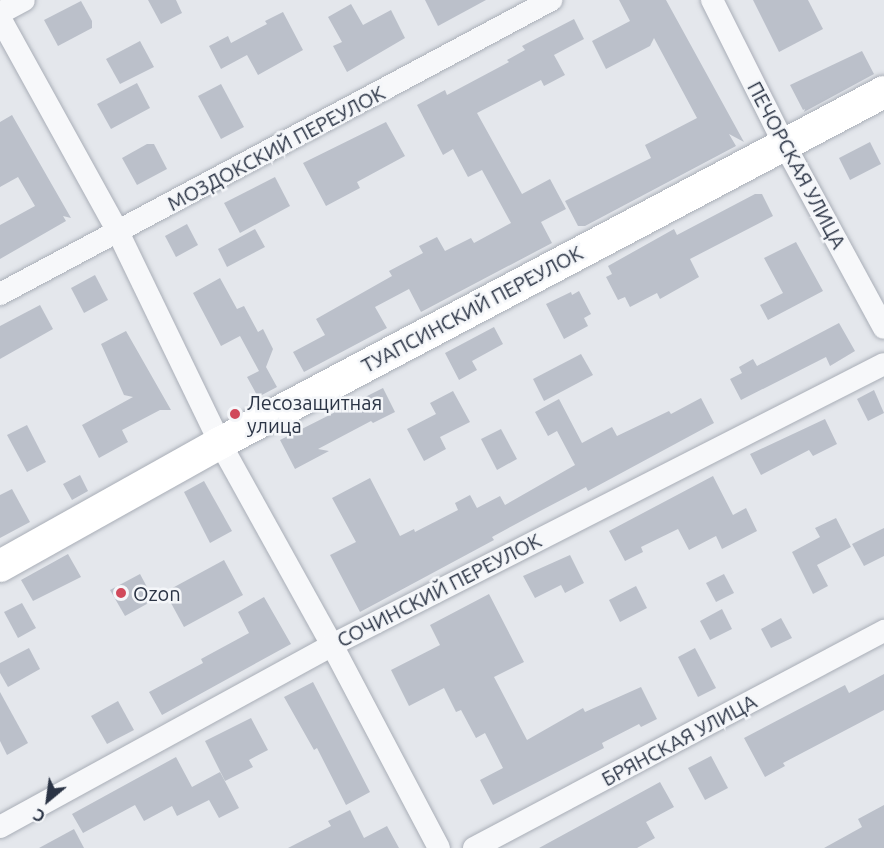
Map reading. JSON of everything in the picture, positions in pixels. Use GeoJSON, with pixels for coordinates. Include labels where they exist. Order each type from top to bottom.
{"type":"FeatureCollection","features":[{"type":"Feature","properties":{"kind":"street"},"geometry":{"type":"LineString","coordinates":[[0,13],[24,0]]}},
{"type":"Feature","properties":{"kind":"street","name":"МОЗДОКСКИЙ ПЕРЕУЛОК"},"geometry":{"type":"LineString","coordinates":[[0,294],[551,0]]}},
{"type":"Feature","properties":{"kind":"street","name":"ПЕЧОРСКАЯ УЛИЦА"},"geometry":{"type":"LineString","coordinates":[[711,0],[784,144],[884,328]]}},
{"type":"Feature","properties":{"kind":"street"},"geometry":{"type":"LineString","coordinates":[[0,18],[118,232],[220,443],[332,645],[439,848]]}},
{"type":"Feature","properties":{"kind":"street","name":"ТУАПСИНСКИЙ ПЕРЕУЛОК"},"geometry":{"type":"LineString","coordinates":[[0,566],[220,443],[884,92]]}},
{"type":"Feature","properties":{"kind":"street","name":"СОЧИНСКИЙ ПЕРЕУЛОК"},"geometry":{"type":"LineString","coordinates":[[0,827],[332,645],[884,364]]}},
{"type":"Feature","properties":{"kind":"street","name":"БРЯНСКАЯ УЛИЦА"},"geometry":{"type":"LineString","coordinates":[[474,848],[884,631]]}},
{"type":"Feature","properties":{"kind":"building"},"geometry":{"type":"Polygon","coordinates":[[[148,0],[176,0],[182,13],[161,24],[148,0]]]}},
{"type":"Feature","properties":{"kind":"building"},"geometry":{"type":"Polygon","coordinates":[[[425,0],[486,0],[438,26],[425,0]]]}},
{"type":"Feature","properties":{"kind":"building"},"geometry":{"type":"Polygon","coordinates":[[[619,0],[666,0],[744,142],[729,134],[736,146],[585,226],[578,226],[565,201],[651,158],[645,145],[697,118],[654,38],[650,46],[606,69],[592,41],[630,21],[619,0]]]}},
{"type":"Feature","properties":{"kind":"building"},"geometry":{"type":"Polygon","coordinates":[[[753,0],[808,0],[823,29],[779,52],[753,0]]]}},
{"type":"Feature","properties":{"kind":"building"},"geometry":{"type":"Polygon","coordinates":[[[81,1],[92,21],[92,28],[58,46],[44,20],[81,1]]]}},
{"type":"Feature","properties":{"kind":"building"},"geometry":{"type":"Polygon","coordinates":[[[351,4],[363,25],[391,10],[405,38],[347,72],[333,46],[342,42],[328,17],[351,4]]]}},
{"type":"Feature","properties":{"kind":"building"},"geometry":{"type":"Polygon","coordinates":[[[283,12],[303,50],[258,75],[247,55],[221,69],[209,46],[228,36],[231,43],[267,24],[265,21],[283,12]]]}},
{"type":"Feature","properties":{"kind":"building"},"geometry":{"type":"Polygon","coordinates":[[[574,19],[584,39],[554,55],[565,75],[544,86],[541,80],[477,113],[522,194],[550,179],[566,209],[541,222],[552,243],[421,312],[409,289],[375,307],[387,328],[304,372],[293,352],[325,335],[316,319],[392,276],[389,271],[423,253],[419,246],[437,237],[445,251],[471,238],[474,243],[511,223],[482,170],[468,177],[453,149],[443,155],[417,105],[445,90],[447,95],[509,62],[507,60],[525,50],[522,46],[574,19]]]}},
{"type":"Feature","properties":{"kind":"building"},"geometry":{"type":"Polygon","coordinates":[[[140,41],[154,67],[120,84],[106,59],[140,41]]]}},
{"type":"Feature","properties":{"kind":"building"},"geometry":{"type":"Polygon","coordinates":[[[862,51],[874,74],[804,112],[805,109],[803,110],[790,85],[862,51]]]}},
{"type":"Feature","properties":{"kind":"building"},"geometry":{"type":"Polygon","coordinates":[[[137,83],[150,108],[111,129],[97,104],[137,83]]]}},
{"type":"Feature","properties":{"kind":"building"},"geometry":{"type":"Polygon","coordinates":[[[221,84],[244,127],[221,139],[198,96],[221,84]]]}},
{"type":"Feature","properties":{"kind":"building"},"geometry":{"type":"Polygon","coordinates":[[[12,115],[71,218],[63,216],[66,221],[0,259],[0,225],[35,206],[18,177],[0,187],[0,122],[12,115]]]}},
{"type":"Feature","properties":{"kind":"building"},"geometry":{"type":"Polygon","coordinates":[[[386,122],[405,156],[357,182],[360,188],[326,206],[303,163],[386,122]]]}},
{"type":"Feature","properties":{"kind":"building"},"geometry":{"type":"Polygon","coordinates":[[[870,142],[881,164],[850,180],[839,158],[870,142]]]}},
{"type":"Feature","properties":{"kind":"building"},"geometry":{"type":"Polygon","coordinates":[[[147,144],[154,144],[167,169],[137,185],[122,158],[147,144]]]}},
{"type":"Feature","properties":{"kind":"building"},"geometry":{"type":"Polygon","coordinates":[[[275,177],[290,206],[240,233],[224,203],[275,177]]]}},
{"type":"Feature","properties":{"kind":"building"},"geometry":{"type":"Polygon","coordinates":[[[755,194],[762,194],[773,216],[690,259],[699,277],[660,299],[657,293],[630,307],[625,297],[618,300],[606,277],[612,274],[608,266],[674,229],[677,235],[755,194]]]}},
{"type":"Feature","properties":{"kind":"building"},"geometry":{"type":"Polygon","coordinates":[[[187,224],[198,245],[176,257],[165,236],[187,224]]]}},
{"type":"Feature","properties":{"kind":"building"},"geometry":{"type":"Polygon","coordinates":[[[255,229],[265,247],[227,267],[218,249],[255,229]]]}},
{"type":"Feature","properties":{"kind":"building"},"geometry":{"type":"Polygon","coordinates":[[[796,242],[823,291],[768,320],[760,305],[783,293],[764,258],[796,242]]]}},
{"type":"Feature","properties":{"kind":"building"},"geometry":{"type":"Polygon","coordinates":[[[95,275],[108,300],[84,313],[71,288],[95,275]]]}},
{"type":"Feature","properties":{"kind":"building"},"geometry":{"type":"Polygon","coordinates":[[[220,278],[237,309],[244,306],[258,332],[263,329],[273,349],[266,367],[277,387],[258,397],[247,377],[259,371],[240,336],[221,346],[193,293],[220,278]]]}},
{"type":"Feature","properties":{"kind":"building"},"geometry":{"type":"Polygon","coordinates":[[[579,291],[591,314],[584,318],[588,326],[564,339],[546,304],[571,292],[572,295],[579,291]]]}},
{"type":"Feature","properties":{"kind":"building"},"geometry":{"type":"Polygon","coordinates":[[[40,305],[53,329],[0,359],[0,326],[40,305]]]}},
{"type":"Feature","properties":{"kind":"building"},"geometry":{"type":"Polygon","coordinates":[[[839,323],[855,351],[830,366],[826,357],[741,400],[730,379],[742,373],[739,367],[753,359],[757,366],[839,323]]]}},
{"type":"Feature","properties":{"kind":"building"},"geometry":{"type":"Polygon","coordinates":[[[494,327],[503,344],[472,361],[477,370],[459,380],[445,353],[494,327]]]}},
{"type":"Feature","properties":{"kind":"building"},"geometry":{"type":"Polygon","coordinates":[[[126,331],[171,410],[160,410],[122,430],[128,442],[99,458],[82,425],[133,397],[124,395],[101,344],[126,331]]]}},
{"type":"Feature","properties":{"kind":"building"},"geometry":{"type":"Polygon","coordinates":[[[581,354],[593,375],[544,401],[533,379],[581,354]]]}},
{"type":"Feature","properties":{"kind":"building"},"geometry":{"type":"Polygon","coordinates":[[[383,388],[395,412],[373,423],[371,421],[318,449],[329,451],[295,469],[280,440],[383,388]]]}},
{"type":"Feature","properties":{"kind":"building"},"geometry":{"type":"Polygon","coordinates":[[[874,390],[884,413],[868,421],[857,399],[874,390]]]}},
{"type":"Feature","properties":{"kind":"building"},"geometry":{"type":"Polygon","coordinates":[[[453,391],[470,422],[440,437],[446,449],[424,461],[407,429],[436,414],[430,403],[453,391]]]}},
{"type":"Feature","properties":{"kind":"building"},"geometry":{"type":"Polygon","coordinates":[[[701,398],[714,423],[588,491],[586,487],[542,510],[492,537],[494,540],[360,612],[330,555],[356,542],[332,498],[370,478],[400,536],[414,529],[415,532],[458,510],[455,503],[470,495],[477,508],[500,496],[505,505],[575,465],[557,431],[548,436],[535,412],[559,399],[582,443],[612,427],[617,436],[669,411],[671,414],[701,398]]]}},
{"type":"Feature","properties":{"kind":"building"},"geometry":{"type":"Polygon","coordinates":[[[825,419],[837,444],[813,456],[809,450],[761,475],[750,454],[825,419]]]}},
{"type":"Feature","properties":{"kind":"building"},"geometry":{"type":"Polygon","coordinates":[[[27,425],[46,462],[27,472],[7,435],[27,425]]]}},
{"type":"Feature","properties":{"kind":"building"},"geometry":{"type":"Polygon","coordinates":[[[501,429],[517,459],[497,470],[481,439],[501,429]]]}},
{"type":"Feature","properties":{"kind":"building"},"geometry":{"type":"Polygon","coordinates":[[[80,475],[88,491],[72,500],[63,484],[80,475]]]}},
{"type":"Feature","properties":{"kind":"building"},"geometry":{"type":"Polygon","coordinates":[[[713,476],[733,515],[746,508],[757,531],[722,549],[716,536],[689,550],[678,529],[641,547],[643,552],[625,561],[609,531],[713,476]]]}},
{"type":"Feature","properties":{"kind":"building"},"geometry":{"type":"Polygon","coordinates":[[[204,481],[232,531],[210,543],[184,492],[204,481]]]}},
{"type":"Feature","properties":{"kind":"building"},"geometry":{"type":"Polygon","coordinates":[[[12,489],[30,522],[0,538],[0,495],[12,489]]]}},
{"type":"Feature","properties":{"kind":"building"},"geometry":{"type":"Polygon","coordinates":[[[836,518],[851,547],[817,565],[828,586],[813,594],[792,552],[820,537],[815,528],[836,518]]]}},
{"type":"Feature","properties":{"kind":"building"},"geometry":{"type":"Polygon","coordinates":[[[884,528],[884,556],[864,566],[852,544],[884,528]]]}},
{"type":"Feature","properties":{"kind":"building"},"geometry":{"type":"Polygon","coordinates":[[[68,554],[81,577],[33,601],[21,580],[68,554]]]}},
{"type":"Feature","properties":{"kind":"building"},"geometry":{"type":"Polygon","coordinates":[[[570,555],[584,583],[565,593],[561,585],[535,598],[523,576],[570,555]]]}},
{"type":"Feature","properties":{"kind":"building"},"geometry":{"type":"Polygon","coordinates":[[[224,560],[243,595],[184,627],[165,592],[224,560]]]}},
{"type":"Feature","properties":{"kind":"building"},"geometry":{"type":"Polygon","coordinates":[[[140,574],[154,600],[125,616],[110,590],[140,574]]]}},
{"type":"Feature","properties":{"kind":"building"},"geometry":{"type":"Polygon","coordinates":[[[724,574],[734,593],[716,602],[706,583],[724,574]]]}},
{"type":"Feature","properties":{"kind":"building"},"geometry":{"type":"Polygon","coordinates":[[[636,586],[647,608],[620,622],[609,600],[636,586]]]}},
{"type":"Feature","properties":{"kind":"building"},"geometry":{"type":"Polygon","coordinates":[[[489,594],[524,662],[494,677],[527,740],[583,708],[585,712],[641,687],[657,719],[641,727],[639,724],[602,743],[604,748],[493,805],[480,780],[503,768],[485,733],[476,738],[461,710],[456,712],[444,688],[409,706],[391,670],[440,645],[430,625],[489,594]]]}},
{"type":"Feature","properties":{"kind":"building"},"geometry":{"type":"Polygon","coordinates":[[[264,597],[291,644],[162,715],[149,692],[203,663],[201,659],[249,633],[238,612],[264,597]]]}},
{"type":"Feature","properties":{"kind":"building"},"geometry":{"type":"Polygon","coordinates":[[[22,603],[36,628],[18,638],[4,612],[22,603]]]}},
{"type":"Feature","properties":{"kind":"building"},"geometry":{"type":"Polygon","coordinates":[[[722,609],[732,629],[710,640],[700,621],[722,609]]]}},
{"type":"Feature","properties":{"kind":"building"},"geometry":{"type":"Polygon","coordinates":[[[781,618],[792,638],[771,648],[761,629],[781,618]]]}},
{"type":"Feature","properties":{"kind":"building"},"geometry":{"type":"Polygon","coordinates":[[[29,648],[40,669],[8,687],[0,673],[0,663],[29,648]]]}},
{"type":"Feature","properties":{"kind":"building"},"geometry":{"type":"Polygon","coordinates":[[[695,648],[716,688],[698,697],[678,657],[695,648]]]}},
{"type":"Feature","properties":{"kind":"building"},"geometry":{"type":"Polygon","coordinates":[[[884,674],[884,710],[783,763],[785,766],[765,777],[744,738],[845,685],[849,693],[884,674]]]}},
{"type":"Feature","properties":{"kind":"building"},"geometry":{"type":"Polygon","coordinates":[[[313,682],[370,792],[346,805],[317,748],[314,750],[284,697],[313,682]]]}},
{"type":"Feature","properties":{"kind":"building"},"geometry":{"type":"Polygon","coordinates":[[[0,692],[28,743],[7,755],[0,741],[0,692]]]}},
{"type":"Feature","properties":{"kind":"building"},"geometry":{"type":"Polygon","coordinates":[[[118,701],[134,730],[107,744],[91,716],[118,701]]]}},
{"type":"Feature","properties":{"kind":"building"},"geometry":{"type":"Polygon","coordinates":[[[251,718],[268,750],[249,760],[253,767],[225,781],[205,741],[251,718]]]}},
{"type":"Feature","properties":{"kind":"building"},"geometry":{"type":"Polygon","coordinates":[[[711,756],[728,788],[705,800],[688,768],[711,756]]]}},
{"type":"Feature","properties":{"kind":"building"},"geometry":{"type":"Polygon","coordinates":[[[176,757],[192,787],[220,772],[239,808],[219,818],[209,800],[177,816],[172,806],[144,821],[135,805],[83,833],[72,814],[176,757]]]}},
{"type":"Feature","properties":{"kind":"building"},"geometry":{"type":"Polygon","coordinates":[[[660,782],[674,807],[646,822],[655,838],[637,848],[539,848],[660,782]]]}},
{"type":"Feature","properties":{"kind":"building"},"geometry":{"type":"Polygon","coordinates":[[[884,805],[884,848],[824,848],[862,827],[858,819],[884,805]]]}},
{"type":"Feature","properties":{"kind":"building"},"geometry":{"type":"Polygon","coordinates":[[[350,810],[364,838],[387,826],[399,848],[288,848],[331,826],[328,821],[350,810]]]}},
{"type":"Feature","properties":{"kind":"building"},"geometry":{"type":"Polygon","coordinates":[[[74,829],[84,848],[39,848],[74,829]]]}},
{"type":"Feature","properties":{"kind":"place","name":"Лесозащитная улица"},"geometry":{"type":"Point","coordinates":[235,414]}},
{"type":"Feature","properties":{"kind":"place","name":"Ozon"},"geometry":{"type":"Point","coordinates":[121,593]}}]}
